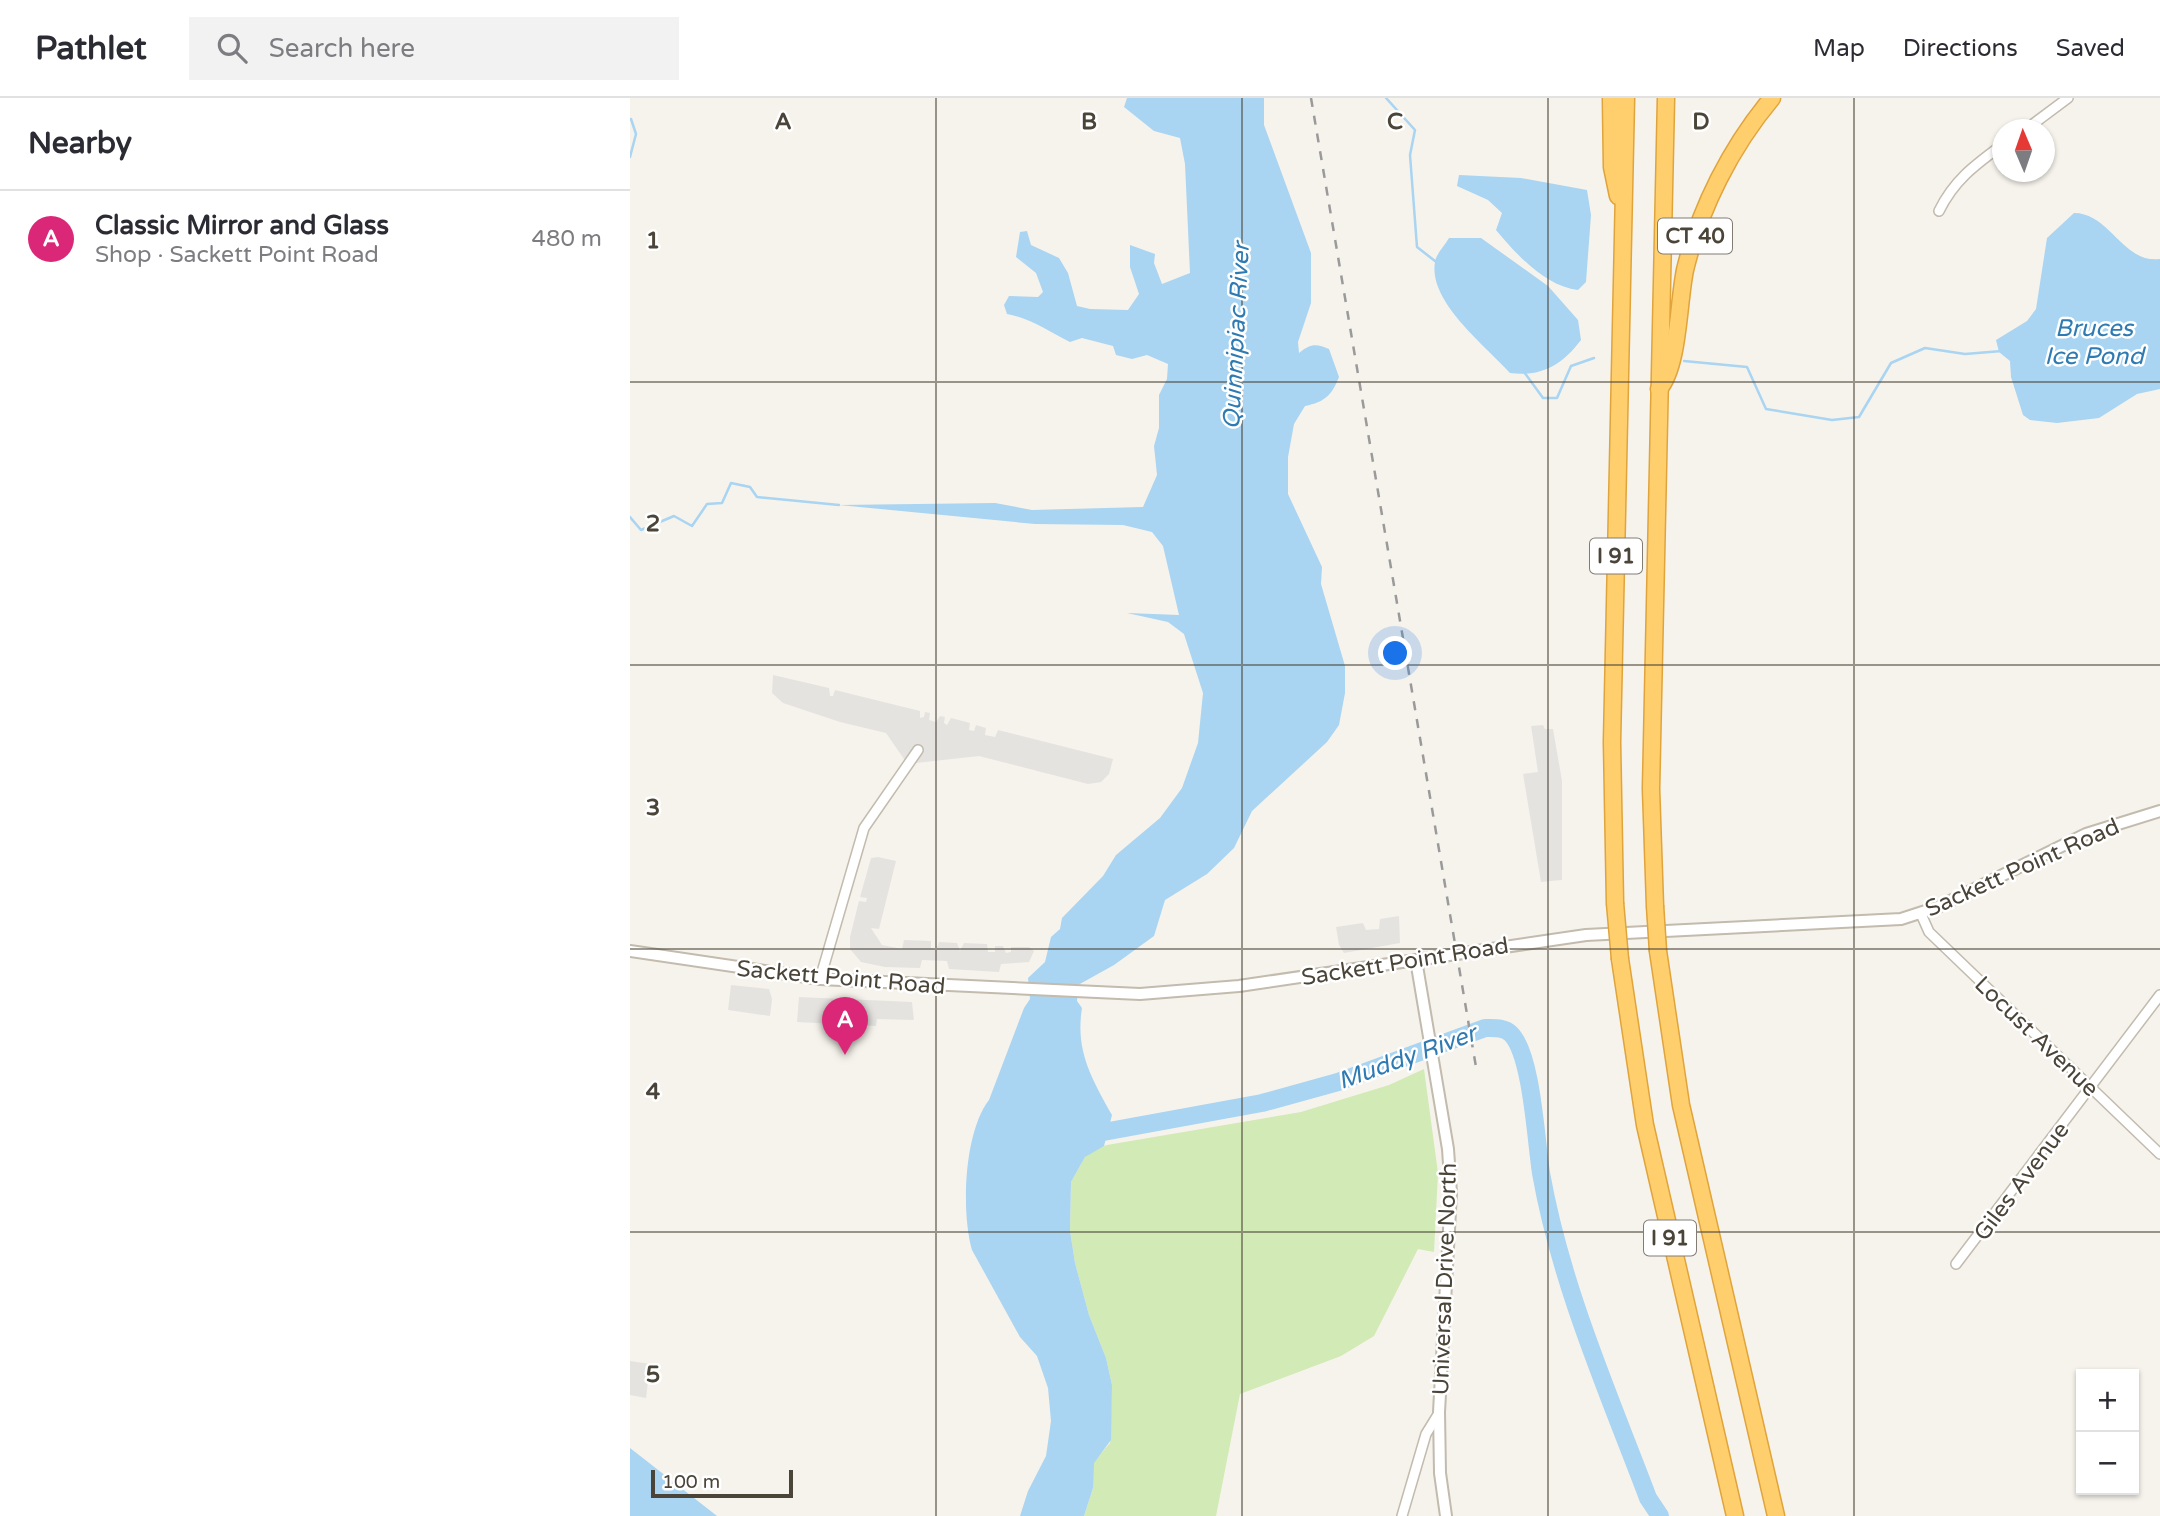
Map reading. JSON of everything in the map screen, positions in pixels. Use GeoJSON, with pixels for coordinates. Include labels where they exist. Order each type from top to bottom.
{"type":"FeatureCollection","features":[{"type":"Feature","properties":{"kind":"highway"},"geometry":{"type":"LineString","coordinates":[[1611,98],[1612,174],[1623,209]]}},
{"type":"Feature","properties":{"kind":"highway","name":"I 91"},"geometry":{"type":"LineString","coordinates":[[1626,98],[1612,742],[1615,903],[1620,959],[1645,1125],[1735,1515]]}},
{"type":"Feature","properties":{"kind":"highway","name":"I 91"},"geometry":{"type":"LineString","coordinates":[[1666,98],[1651,789],[1658,951],[1684,1117],[1774,1511]]}},
{"type":"Feature","properties":{"kind":"highway","name":"CT 40"},"geometry":{"type":"LineString","coordinates":[[1659,389],[1673,366],[1683,282],[1703,216],[1739,143],[1772,98]]}},
{"type":"Feature","properties":{"kind":"street"},"geometry":{"type":"LineString","coordinates":[[2040,119],[2068,98]]}},
{"type":"Feature","properties":{"kind":"street"},"geometry":{"type":"LineString","coordinates":[[1939,211],[1963,174],[1992,153]]}},
{"type":"Feature","properties":{"kind":"street"},"geometry":{"type":"LineString","coordinates":[[820,979],[864,828],[918,750]]}},
{"type":"Feature","properties":{"kind":"street","name":"Sackett Point Road"},"geometry":{"type":"LineString","coordinates":[[630,951],[820,979],[1078,993],[1204,990],[1586,935],[1691,928],[1873,922],[1920,914],[2086,834],[2160,811]]}},
{"type":"Feature","properties":{"kind":"street","name":"Locust Avenue"},"geometry":{"type":"LineString","coordinates":[[1920,914],[1929,932],[2160,1154]]}},
{"type":"Feature","properties":{"kind":"street","name":"Universal Drive North"},"geometry":{"type":"LineString","coordinates":[[1416,960],[1448,1150],[1451,1193],[1439,1412],[1440,1474],[1446,1516]]}},
{"type":"Feature","properties":{"kind":"street","name":"Giles Avenue"},"geometry":{"type":"LineString","coordinates":[[1956,1264],[2160,995]]}},
{"type":"Feature","properties":{"kind":"street"},"geometry":{"type":"LineString","coordinates":[[1402,1516],[1426,1434],[1439,1412]]}},
{"type":"Feature","properties":{"kind":"green space"},"geometry":{"type":"Polygon","coordinates":[[[1424,1069],[1438,1173],[1434,1252],[1418,1249],[1374,1336],[1341,1356],[1240,1394],[1216,1516],[1084,1516],[1093,1488],[1093,1463],[1110,1443],[1112,1385],[1106,1358],[1089,1315],[1075,1263],[1070,1231],[1071,1182],[1085,1157],[1094,1149],[1107,1145],[1301,1112],[1389,1085],[1424,1069]]]}},
{"type":"Feature","properties":{"kind":"shaded area"},"geometry":{"type":"Polygon","coordinates":[[[773,675],[829,688],[830,696],[833,696],[835,690],[920,711],[920,718],[924,717],[925,712],[930,713],[929,720],[936,722],[940,716],[945,717],[944,723],[947,725],[951,718],[970,723],[969,730],[974,731],[976,725],[986,728],[985,735],[995,737],[998,730],[1113,759],[1109,774],[1101,782],[1088,784],[979,756],[916,763],[904,759],[886,733],[840,722],[783,703],[772,693],[773,675]]]}},
{"type":"Feature","properties":{"kind":"shaded area"},"geometry":{"type":"Polygon","coordinates":[[[1543,725],[1545,729],[1553,729],[1562,781],[1562,880],[1541,882],[1523,774],[1538,772],[1531,726],[1543,725]]]}},
{"type":"Feature","properties":{"kind":"shaded area"},"geometry":{"type":"Polygon","coordinates":[[[871,858],[896,861],[879,929],[871,928],[882,945],[902,949],[904,940],[931,941],[931,948],[936,950],[939,942],[957,943],[960,951],[964,943],[987,944],[988,952],[995,952],[995,946],[1003,946],[1006,953],[1011,952],[1011,947],[1029,947],[1034,951],[1029,962],[1001,964],[999,972],[949,969],[947,961],[922,960],[920,968],[885,967],[861,962],[850,949],[850,937],[859,901],[866,902],[867,898],[860,897],[871,858]]]}},
{"type":"Feature","properties":{"kind":"shaded area"},"geometry":{"type":"Polygon","coordinates":[[[1399,916],[1400,943],[1344,953],[1339,945],[1336,927],[1363,923],[1366,930],[1379,929],[1380,919],[1399,916]]]}},
{"type":"Feature","properties":{"kind":"shaded area"},"geometry":{"type":"Polygon","coordinates":[[[731,985],[769,989],[772,999],[770,1016],[728,1010],[731,985]]]}},
{"type":"Feature","properties":{"kind":"shaded area"},"geometry":{"type":"Polygon","coordinates":[[[799,997],[912,1002],[914,1020],[877,1019],[876,1026],[797,1022],[799,997]]]}},
{"type":"Feature","properties":{"kind":"shaded area"},"geometry":{"type":"Polygon","coordinates":[[[630,1361],[650,1364],[646,1398],[630,1395],[630,1361]]]}},
{"type":"Feature","properties":{"kind":"water","name":"Quinnipiac River"},"geometry":{"type":"Polygon","coordinates":[[[1127,98],[1264,98],[1264,125],[1311,253],[1311,303],[1298,342],[1299,353],[1313,345],[1329,349],[1339,377],[1334,389],[1323,400],[1305,406],[1294,424],[1288,457],[1288,494],[1322,567],[1321,584],[1345,666],[1345,693],[1339,725],[1327,742],[1252,811],[1234,848],[1207,874],[1165,900],[1154,936],[1114,965],[1078,985],[1077,1001],[1082,1008],[1080,1023],[1083,1051],[1092,1077],[1112,1115],[1104,1146],[1085,1157],[1071,1182],[1070,1231],[1075,1263],[1089,1315],[1106,1358],[1112,1385],[1111,1440],[1094,1463],[1093,1488],[1084,1516],[1020,1516],[1028,1491],[1046,1456],[1051,1421],[1048,1388],[1037,1356],[1020,1337],[972,1250],[966,1194],[974,1132],[1030,999],[1028,978],[1045,962],[1051,937],[1060,929],[1062,918],[1103,876],[1116,855],[1160,818],[1182,788],[1198,743],[1203,693],[1184,634],[1168,622],[1127,613],[1179,615],[1163,546],[1152,532],[1123,525],[1035,524],[839,505],[995,503],[1032,510],[1143,507],[1157,475],[1154,446],[1159,428],[1159,395],[1167,379],[1168,364],[1147,355],[1132,359],[1116,355],[1113,346],[1082,338],[1070,342],[1032,322],[1007,314],[1004,305],[1009,296],[1038,297],[1043,292],[1036,273],[1016,257],[1020,232],[1027,231],[1031,245],[1059,258],[1068,273],[1077,306],[1128,310],[1139,294],[1130,267],[1130,245],[1155,254],[1154,263],[1162,284],[1190,273],[1185,164],[1180,138],[1154,131],[1124,107],[1127,98]]]}},
{"type":"Feature","properties":{"kind":"water"},"geometry":{"type":"Polygon","coordinates":[[[1459,175],[1521,178],[1587,190],[1591,215],[1586,282],[1578,290],[1566,288],[1533,268],[1496,230],[1502,213],[1488,200],[1457,186],[1459,175]]]}},
{"type":"Feature","properties":{"kind":"water","name":"Bruces Ice Pond"},"geometry":{"type":"Polygon","coordinates":[[[2074,213],[2087,215],[2097,221],[2136,254],[2160,259],[2160,389],[2137,394],[2099,418],[2057,423],[2030,420],[2023,415],[2011,377],[2010,361],[1999,352],[1996,340],[2027,321],[2036,309],[2047,238],[2074,213]]]}},
{"type":"Feature","properties":{"kind":"water"},"geometry":{"type":"Polygon","coordinates":[[[1449,238],[1481,238],[1548,286],[1578,320],[1581,340],[1574,349],[1559,362],[1542,371],[1510,373],[1461,322],[1440,292],[1435,277],[1435,262],[1449,238]]]}},
{"type":"Feature","properties":{"kind":"water"},"geometry":{"type":"Polygon","coordinates":[[[630,1448],[717,1516],[630,1516],[630,1448]]]}},
{"type":"Feature","properties":{"kind":"waterway"},"geometry":{"type":"LineString","coordinates":[[1386,98],[1415,130],[1410,155],[1417,247],[1435,261]]}},
{"type":"Feature","properties":{"kind":"waterway"},"geometry":{"type":"LineString","coordinates":[[630,157],[636,134],[631,119]]}},
{"type":"Feature","properties":{"kind":"waterway"},"geometry":{"type":"LineString","coordinates":[[1684,361],[1747,367],[1766,409],[1832,420],[1859,417],[1891,363],[1925,348],[1965,354],[2002,351]]}},
{"type":"Feature","properties":{"kind":"waterway"},"geometry":{"type":"LineString","coordinates":[[1524,372],[1543,398],[1557,398],[1571,366],[1594,358]]}},
{"type":"Feature","properties":{"kind":"waterway"},"geometry":{"type":"LineString","coordinates":[[630,517],[641,530],[674,516],[692,526],[707,504],[722,503],[731,483],[750,487],[757,497],[839,505]]}},
{"type":"Feature","properties":{"kind":"waterway","name":"Muddy River"},"geometry":{"type":"LineString","coordinates":[[1087,1135],[1262,1103],[1338,1082],[1485,1028],[1505,1030],[1518,1045],[1524,1060],[1541,1173],[1573,1298],[1648,1498],[1660,1516]]}},
{"type":"Feature","properties":{"kind":"railway"},"geometry":{"type":"LineString","coordinates":[[1311,98],[1476,1067]]}},
{"type":"Feature","properties":{"kind":"place","name":"Classic Mirror and Glass"},"geometry":{"type":"Point","coordinates":[845,1055]}}]}
